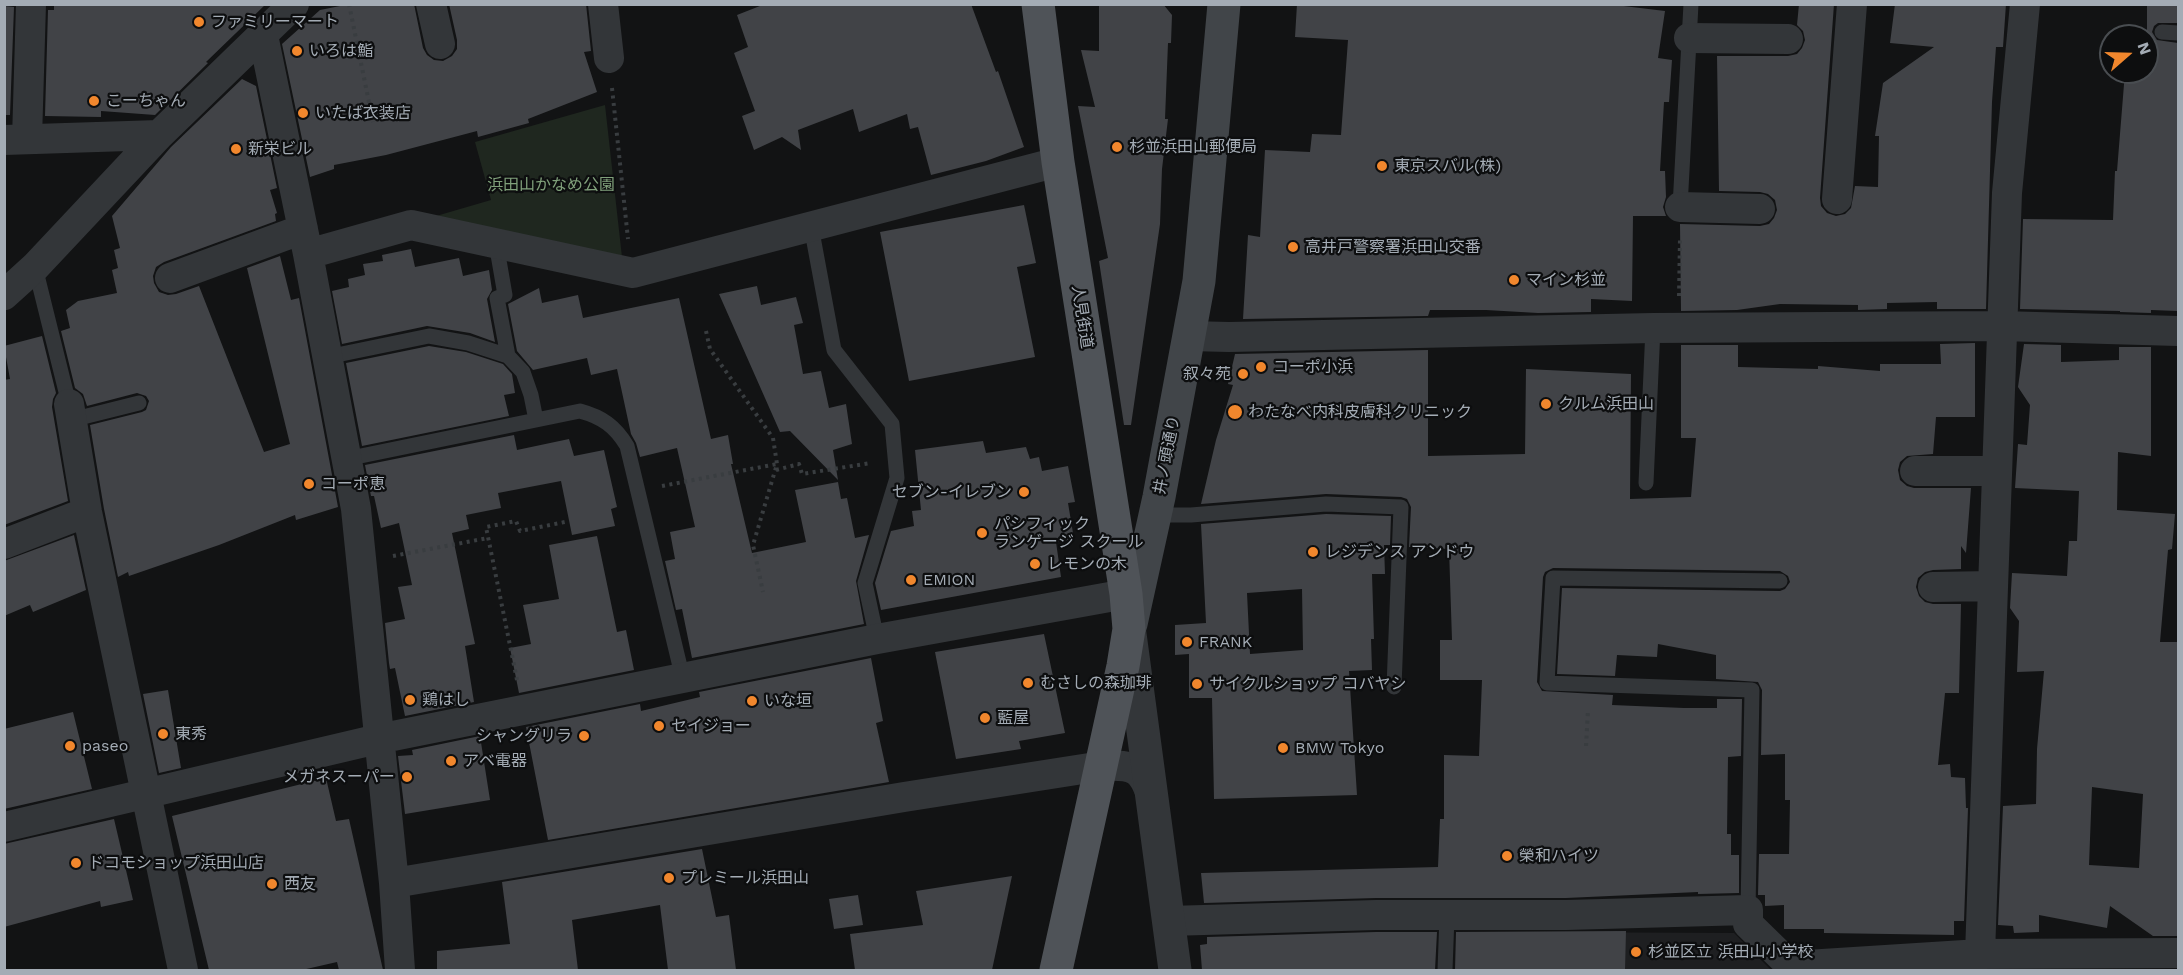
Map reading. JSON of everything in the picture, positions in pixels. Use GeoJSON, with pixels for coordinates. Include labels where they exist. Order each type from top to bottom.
{"type":"FeatureCollection","features":[{"type":"Feature","properties":{"kind":"main road","name":"人見街道"},"geometry":{"type":"LineString","coordinates":[[1038,4],[1058,162],[1130,629]]}},
{"type":"Feature","properties":{"kind":"main road","name":"井ノ頭通り"},"geometry":{"type":"LineString","coordinates":[[1056,970],[1155,515],[1189,336],[1203,235],[1224,4]]}},
{"type":"Feature","properties":{"kind":"street"},"geometry":{"type":"LineString","coordinates":[[31,4],[16,139],[159,135]]}},
{"type":"Feature","properties":{"kind":"street"},"geometry":{"type":"LineString","coordinates":[[4,295],[35,267],[159,135],[294,4]]}},
{"type":"Feature","properties":{"kind":"street"},"geometry":{"type":"LineString","coordinates":[[431,4],[440,44]]}},
{"type":"Feature","properties":{"kind":"street"},"geometry":{"type":"LineString","coordinates":[[603,4],[609,58]]}},
{"type":"Feature","properties":{"kind":"street"},"geometry":{"type":"LineString","coordinates":[[1837,199],[1852,4]]}},
{"type":"Feature","properties":{"kind":"street"},"geometry":{"type":"LineString","coordinates":[[1980,954],[2007,193],[2025,4]]}},
{"type":"Feature","properties":{"kind":"street"},"geometry":{"type":"LineString","coordinates":[[263,35],[306,241],[356,509],[394,883],[400,970]]}},
{"type":"Feature","properties":{"kind":"street"},"geometry":{"type":"LineString","coordinates":[[1689,38],[1788,39]]}},
{"type":"Feature","properties":{"kind":"street"},"geometry":{"type":"LineString","coordinates":[[170,278],[306,241],[411,225],[633,273],[1058,162]]}},
{"type":"Feature","properties":{"kind":"street"},"geometry":{"type":"LineString","coordinates":[[1680,207],[1760,209]]}},
{"type":"Feature","properties":{"kind":"street"},"geometry":{"type":"LineString","coordinates":[[1189,336],[1666,328],[2001,326],[2178,331]]}},
{"type":"Feature","properties":{"kind":"street"},"geometry":{"type":"LineString","coordinates":[[70,412],[87,512],[183,970]]}},
{"type":"Feature","properties":{"kind":"street"},"geometry":{"type":"LineString","coordinates":[[1915,471],[1996,471]]}},
{"type":"Feature","properties":{"kind":"street"},"geometry":{"type":"LineString","coordinates":[[4,544],[87,512]]}},
{"type":"Feature","properties":{"kind":"street"},"geometry":{"type":"LineString","coordinates":[[1933,586],[1992,586]]}},
{"type":"Feature","properties":{"kind":"street"},"geometry":{"type":"LineString","coordinates":[[4,827],[378,739],[877,639],[1126,594]]}},
{"type":"Feature","properties":{"kind":"street"},"geometry":{"type":"LineString","coordinates":[[1130,629],[1175,970]]}},
{"type":"Feature","properties":{"kind":"street"},"geometry":{"type":"LineString","coordinates":[[394,883],[1102,766],[1122,765],[1137,769],[1147,782],[1153,801]]}},
{"type":"Feature","properties":{"kind":"street"},"geometry":{"type":"LineString","coordinates":[[1169,921],[1376,915],[1447,916],[1748,910],[1748,924],[1791,966],[1980,954],[2178,953]]}},
{"type":"Feature","properties":{"kind":"lane"},"geometry":{"type":"LineString","coordinates":[[1680,207],[1690,4]]}},
{"type":"Feature","properties":{"kind":"lane"},"geometry":{"type":"LineString","coordinates":[[2162,32],[2178,33]]}},
{"type":"Feature","properties":{"kind":"lane"},"geometry":{"type":"LineString","coordinates":[[811,226],[834,350],[892,424],[897,478],[865,583],[877,639]]}},
{"type":"Feature","properties":{"kind":"lane"},"geometry":{"type":"LineString","coordinates":[[496,243],[505,294],[497,298],[508,356]]}},
{"type":"Feature","properties":{"kind":"lane"},"geometry":{"type":"LineString","coordinates":[[35,267],[70,412],[139,403]]}},
{"type":"Feature","properties":{"kind":"lane"},"geometry":{"type":"LineString","coordinates":[[1646,483],[1666,328]]}},
{"type":"Feature","properties":{"kind":"lane"},"geometry":{"type":"LineString","coordinates":[[327,357],[429,336],[468,343],[508,356],[523,372],[536,420]]}},
{"type":"Feature","properties":{"kind":"lane"},"geometry":{"type":"LineString","coordinates":[[346,459],[580,411],[597,415],[609,423],[627,446],[683,679]]}},
{"type":"Feature","properties":{"kind":"lane"},"geometry":{"type":"LineString","coordinates":[[1155,515],[1191,515],[1326,504],[1401,507],[1394,687]]}},
{"type":"Feature","properties":{"kind":"lane"},"geometry":{"type":"LineString","coordinates":[[1748,910],[1752,690],[1547,683],[1553,578],[1780,581]]}},
{"type":"Feature","properties":{"kind":"lane"},"geometry":{"type":"LineString","coordinates":[[1445,970],[1447,916]]}},
{"type":"Feature","properties":{"kind":"path"},"geometry":{"type":"LineString","coordinates":[[349,4],[373,122]]}},
{"type":"Feature","properties":{"kind":"path"},"geometry":{"type":"LineString","coordinates":[[609,58],[633,273]]}},
{"type":"Feature","properties":{"kind":"path"},"geometry":{"type":"LineString","coordinates":[[1666,328],[1680,207]]}},
{"type":"Feature","properties":{"kind":"path"},"geometry":{"type":"LineString","coordinates":[[706,331],[710,349],[773,438],[776,470],[753,544],[763,592]]}},
{"type":"Feature","properties":{"kind":"path"},"geometry":{"type":"LineString","coordinates":[[776,470],[799,464],[802,474],[850,465],[896,461]]}},
{"type":"Feature","properties":{"kind":"path"},"geometry":{"type":"LineString","coordinates":[[638,491],[777,464]]}},
{"type":"Feature","properties":{"kind":"path"},"geometry":{"type":"LineString","coordinates":[[523,710],[486,527],[516,521],[520,531],[565,522]]}},
{"type":"Feature","properties":{"kind":"path"},"geometry":{"type":"LineString","coordinates":[[362,561],[489,538]]}},
{"type":"Feature","properties":{"kind":"path"},"geometry":{"type":"LineString","coordinates":[[1586,746],[1589,685]]}},
{"type":"Feature","properties":{"kind":"shaded area","name":"杉並区立 浜田山小学校"},"geometry":{"type":"Polygon","coordinates":[[[1519,932],[1734,933],[1771,970],[1518,970],[1519,932]]]}},
{"type":"Feature","properties":{"kind":"green space","name":"浜田山かなめ公園"},"geometry":{"type":"Polygon","coordinates":[[[605,105],[623,266],[419,221],[491,200],[475,142],[605,105]]]}},
{"type":"Feature","properties":{"kind":"building"},"geometry":{"type":"Polygon","coordinates":[[[54,4],[266,4],[155,115],[101,111],[101,117],[45,116],[48,10],[54,10],[54,4]]]}},
{"type":"Feature","properties":{"kind":"building"},"geometry":{"type":"Polygon","coordinates":[[[350,4],[414,4],[423,48],[434,60],[443,61],[452,56],[457,49],[449,4],[586,4],[591,51],[584,52],[597,92],[528,119],[529,123],[478,137],[477,131],[386,155],[334,165],[334,169],[310,177],[282,44],[320,10],[350,4]]]}},
{"type":"Feature","properties":{"kind":"building"},"geometry":{"type":"Polygon","coordinates":[[[765,4],[971,4],[996,72],[998,71],[1024,147],[986,161],[931,175],[918,127],[910,129],[907,114],[859,132],[853,109],[798,130],[801,150],[782,137],[754,150],[742,116],[755,111],[734,53],[748,47],[737,15],[765,4]]]}},
{"type":"Feature","properties":{"kind":"building"},"geometry":{"type":"Polygon","coordinates":[[[1099,4],[1163,4],[1172,15],[1171,43],[1168,43],[1165,119],[1168,119],[1162,169],[1160,224],[1131,425],[1124,425],[1099,261],[1108,258],[1078,106],[1095,107],[1081,50],[1099,51],[1099,4]]]}},
{"type":"Feature","properties":{"kind":"building"},"geometry":{"type":"Polygon","coordinates":[[[1297,4],[1607,4],[1665,11],[1658,58],[1672,60],[1669,102],[1664,102],[1660,171],[1665,171],[1666,197],[1663,207],[1666,216],[1633,216],[1632,301],[1591,299],[1591,312],[1430,310],[1428,316],[1243,319],[1248,235],[1260,237],[1265,150],[1310,152],[1312,134],[1341,135],[1348,40],[1295,37],[1297,4]]]}},
{"type":"Feature","properties":{"kind":"building"},"geometry":{"type":"Polygon","coordinates":[[[1799,4],[1834,4],[1820,198],[1821,206],[1827,213],[1836,216],[1845,214],[1851,208],[1855,186],[1878,187],[1879,136],[1875,136],[1883,83],[1934,47],[1890,43],[1895,4],[2006,4],[2003,47],[1996,47],[1992,102],[1986,309],[1937,309],[1937,302],[1887,303],[1887,309],[1858,310],[1858,305],[1780,304],[1737,310],[1681,311],[1680,224],[1760,226],[1769,224],[1777,210],[1775,200],[1768,194],[1719,191],[1717,56],[1797,54],[1805,40],[1803,31],[1797,25],[1799,4]]]}},
{"type":"Feature","properties":{"kind":"building"},"geometry":{"type":"Polygon","coordinates":[[[2147,4],[2178,4],[2178,23],[2147,24],[2147,4]]]}},
{"type":"Feature","properties":{"kind":"building"},"geometry":{"type":"Polygon","coordinates":[[[4,6],[14,7],[10,115],[4,115],[4,6]]]}},
{"type":"Feature","properties":{"kind":"building"},"geometry":{"type":"Polygon","coordinates":[[[2159,40],[2178,43],[2178,311],[2151,310],[2151,313],[2020,309],[2023,219],[2113,220],[2115,171],[2117,171],[2124,84],[2159,84],[2159,40]]]}},
{"type":"Feature","properties":{"kind":"building"},"geometry":{"type":"Polygon","coordinates":[[[242,79],[256,86],[277,188],[270,190],[277,213],[275,214],[276,221],[164,262],[156,267],[153,276],[154,283],[159,292],[168,295],[199,286],[264,452],[290,444],[247,268],[280,256],[291,300],[299,298],[338,507],[296,520],[295,515],[219,545],[129,576],[128,572],[118,577],[90,425],[142,412],[146,410],[149,401],[146,396],[137,393],[87,406],[83,394],[75,388],[61,331],[70,328],[66,310],[78,301],[117,293],[112,270],[118,268],[114,250],[120,248],[112,216],[171,147],[242,79]]]}},
{"type":"Feature","properties":{"kind":"building"},"geometry":{"type":"Polygon","coordinates":[[[1024,205],[1036,263],[1017,267],[1035,357],[909,381],[880,232],[1024,205]]]}},
{"type":"Feature","properties":{"kind":"building"},"geometry":{"type":"Polygon","coordinates":[[[411,249],[415,267],[459,258],[463,276],[489,270],[492,290],[487,299],[495,342],[470,333],[427,326],[342,344],[332,291],[349,287],[348,279],[365,275],[363,264],[383,261],[382,255],[411,249]]]}},
{"type":"Feature","properties":{"kind":"building"},"geometry":{"type":"Polygon","coordinates":[[[757,286],[761,305],[796,297],[803,323],[794,325],[803,374],[821,371],[829,408],[846,404],[852,444],[833,450],[838,480],[790,431],[780,432],[719,294],[757,286]]]}},
{"type":"Feature","properties":{"kind":"building"},"geometry":{"type":"Polygon","coordinates":[[[539,288],[542,303],[578,295],[583,318],[679,298],[711,439],[728,435],[733,464],[731,464],[752,553],[806,542],[795,490],[838,482],[841,499],[847,498],[855,538],[869,535],[856,581],[864,624],[692,658],[682,609],[676,610],[665,561],[675,559],[670,532],[695,527],[677,448],[640,457],[631,434],[617,369],[591,375],[587,358],[533,370],[517,351],[508,304],[539,288]]]}},
{"type":"Feature","properties":{"kind":"building"},"geometry":{"type":"Polygon","coordinates":[[[42,336],[56,393],[52,407],[68,501],[4,525],[4,380],[10,379],[4,346],[42,336]]]}},
{"type":"Feature","properties":{"kind":"building"},"geometry":{"type":"Polygon","coordinates":[[[1975,343],[1975,417],[1936,417],[1933,454],[1907,456],[1900,462],[1898,470],[1900,480],[1914,488],[1971,488],[1966,553],[1961,546],[1961,569],[1925,572],[1918,578],[1916,587],[1919,596],[1925,602],[1961,604],[1959,693],[1945,693],[1938,765],[1950,764],[1951,777],[1965,778],[1966,808],[1968,808],[1964,921],[1954,921],[1954,935],[1824,933],[1824,929],[1784,929],[1784,905],[1765,906],[1765,895],[1758,895],[1759,854],[1789,854],[1790,800],[1785,800],[1785,754],[1761,755],[1762,690],[1758,682],[1716,679],[1716,655],[1658,644],[1657,657],[1617,655],[1615,676],[1557,674],[1562,588],[1780,591],[1785,589],[1790,582],[1788,576],[1780,571],[1553,568],[1545,572],[1543,577],[1537,682],[1542,691],[1613,695],[1612,705],[1684,708],[1717,708],[1717,699],[1742,699],[1741,756],[1728,757],[1727,834],[1731,834],[1731,855],[1739,855],[1739,893],[1204,903],[1201,873],[1438,867],[1440,819],[1444,819],[1444,755],[1479,756],[1482,680],[1440,680],[1440,640],[1452,640],[1449,549],[1409,547],[1411,507],[1407,499],[1326,494],[1201,504],[1216,440],[1233,385],[1228,384],[1235,354],[1428,350],[1428,456],[1525,454],[1526,369],[1631,374],[1630,499],[1691,497],[1696,438],[1681,438],[1681,345],[1738,345],[1738,367],[1818,369],[1818,366],[1880,371],[1880,364],[1941,364],[1940,344],[1975,343]]]}},
{"type":"Feature","properties":{"kind":"building"},"geometry":{"type":"Polygon","coordinates":[[[2024,344],[2061,345],[2061,362],[2119,360],[2119,347],[2151,347],[2151,456],[2118,452],[2117,510],[2175,514],[2172,549],[2168,550],[2160,642],[2178,642],[2178,936],[2153,936],[2110,906],[2107,928],[2039,915],[2039,932],[2014,933],[2013,926],[1998,925],[2003,806],[2036,804],[2037,749],[2044,671],[2017,672],[2019,621],[2010,608],[2012,573],[2067,576],[2069,541],[2077,541],[2079,491],[2015,488],[2018,444],[2027,445],[2030,405],[2018,387],[2024,344]],[[2092,787],[2089,865],[2139,868],[2143,794],[2092,787]]]}},
{"type":"Feature","properties":{"kind":"building"},"geometry":{"type":"Polygon","coordinates":[[[429,346],[466,352],[503,364],[512,374],[515,393],[504,395],[509,416],[362,446],[346,363],[429,346]]]}},
{"type":"Feature","properties":{"kind":"building"},"geometry":{"type":"Polygon","coordinates":[[[514,435],[517,450],[569,439],[574,456],[604,450],[617,507],[611,509],[615,526],[572,535],[561,481],[498,493],[501,508],[466,515],[469,529],[452,533],[475,644],[465,646],[474,702],[405,716],[395,668],[390,669],[385,623],[405,619],[398,587],[412,585],[399,523],[381,528],[374,496],[371,496],[365,465],[514,435]]]}},
{"type":"Feature","properties":{"kind":"building"},"geometry":{"type":"Polygon","coordinates":[[[983,441],[986,453],[1026,447],[1030,459],[1039,457],[1042,471],[1068,466],[1075,502],[1068,503],[1074,539],[1056,542],[1061,577],[881,610],[875,583],[891,531],[914,526],[912,511],[921,510],[915,450],[983,441]]]}},
{"type":"Feature","properties":{"kind":"building"},"geometry":{"type":"Polygon","coordinates":[[[1326,514],[1391,516],[1390,545],[1384,545],[1385,574],[1372,574],[1374,639],[1371,639],[1372,670],[1349,671],[1357,795],[1214,799],[1212,698],[1189,698],[1189,654],[1175,655],[1175,625],[1206,623],[1201,524],[1326,514]],[[1302,589],[1247,593],[1250,654],[1303,650],[1302,589]]]}},
{"type":"Feature","properties":{"kind":"building"},"geometry":{"type":"Polygon","coordinates":[[[74,535],[86,590],[33,612],[30,605],[4,616],[4,561],[74,535]]]}},
{"type":"Feature","properties":{"kind":"building"},"geometry":{"type":"Polygon","coordinates":[[[597,536],[617,632],[626,630],[634,670],[519,693],[510,648],[531,644],[523,605],[559,599],[549,545],[597,536]]]}},
{"type":"Feature","properties":{"kind":"building"},"geometry":{"type":"Polygon","coordinates":[[[1044,634],[1065,733],[1019,741],[1021,749],[956,759],[935,652],[1044,634]]]}},
{"type":"Feature","properties":{"kind":"building"},"geometry":{"type":"Polygon","coordinates":[[[871,658],[883,721],[876,723],[889,782],[548,840],[526,727],[640,704],[641,711],[700,697],[699,692],[871,658]]]}},
{"type":"Feature","properties":{"kind":"building"},"geometry":{"type":"Polygon","coordinates":[[[168,690],[181,768],[159,773],[143,694],[168,690]]]}},
{"type":"Feature","properties":{"kind":"building"},"geometry":{"type":"Polygon","coordinates":[[[73,712],[92,789],[4,809],[4,729],[73,712]]]}},
{"type":"Feature","properties":{"kind":"building"},"geometry":{"type":"Polygon","coordinates":[[[480,736],[490,800],[405,814],[398,756],[413,755],[412,750],[480,736]]]}},
{"type":"Feature","properties":{"kind":"building"},"geometry":{"type":"Polygon","coordinates":[[[326,778],[336,821],[349,819],[383,970],[339,970],[337,962],[302,970],[209,970],[172,816],[326,778]]]}},
{"type":"Feature","properties":{"kind":"building"},"geometry":{"type":"Polygon","coordinates":[[[114,819],[133,900],[101,907],[100,901],[4,927],[4,844],[114,819]]]}},
{"type":"Feature","properties":{"kind":"building"},"geometry":{"type":"Polygon","coordinates":[[[702,849],[716,917],[729,915],[736,970],[668,970],[660,905],[572,920],[578,970],[437,970],[437,951],[510,944],[502,882],[702,849]]]}},
{"type":"Feature","properties":{"kind":"building"},"geometry":{"type":"Polygon","coordinates":[[[1012,876],[992,970],[855,970],[850,934],[923,925],[916,891],[1012,876]]]}},
{"type":"Feature","properties":{"kind":"building"},"geometry":{"type":"Polygon","coordinates":[[[858,895],[863,925],[834,929],[829,899],[858,895]]]}},
{"type":"Feature","properties":{"kind":"building"},"geometry":{"type":"Polygon","coordinates":[[[1626,931],[1625,970],[1455,970],[1456,932],[1626,931]]]}},
{"type":"Feature","properties":{"kind":"building"},"geometry":{"type":"Polygon","coordinates":[[[1437,932],[1435,970],[1202,970],[1200,945],[1207,944],[1207,937],[1437,932]]]}},
{"type":"Feature","properties":{"kind":"place","name":"ファミリーマート"},"geometry":{"type":"Point","coordinates":[199,22]}},
{"type":"Feature","properties":{"kind":"place","name":"いろは鮨"},"geometry":{"type":"Point","coordinates":[297,51]}},
{"type":"Feature","properties":{"kind":"place","name":"こーちゃん"},"geometry":{"type":"Point","coordinates":[94,101]}},
{"type":"Feature","properties":{"kind":"place","name":"いたば衣装店"},"geometry":{"type":"Point","coordinates":[303,113]}},
{"type":"Feature","properties":{"kind":"place","name":"杉並浜田山郵便局"},"geometry":{"type":"Point","coordinates":[1117,147]}},
{"type":"Feature","properties":{"kind":"place","name":"新栄ビル"},"geometry":{"type":"Point","coordinates":[236,149]}},
{"type":"Feature","properties":{"kind":"place","name":"東京スバル(株)"},"geometry":{"type":"Point","coordinates":[1382,166]}},
{"type":"Feature","properties":{"kind":"place","name":"高井戸警察署浜田山交番"},"geometry":{"type":"Point","coordinates":[1293,247]}},
{"type":"Feature","properties":{"kind":"place","name":"マイン杉並"},"geometry":{"type":"Point","coordinates":[1514,280]}},
{"type":"Feature","properties":{"kind":"place","name":"コーポ小浜"},"geometry":{"type":"Point","coordinates":[1261,367]}},
{"type":"Feature","properties":{"kind":"place","name":"叙々苑"},"geometry":{"type":"Point","coordinates":[1243,374]}},
{"type":"Feature","properties":{"kind":"place","name":"クルム浜田山"},"geometry":{"type":"Point","coordinates":[1546,404]}},
{"type":"Feature","properties":{"kind":"place","name":"わたなべ内科皮膚科クリニック"},"geometry":{"type":"Point","coordinates":[1235,412]}},
{"type":"Feature","properties":{"kind":"place","name":"コーポ恵"},"geometry":{"type":"Point","coordinates":[309,484]}},
{"type":"Feature","properties":{"kind":"place","name":"セブン-イレブン"},"geometry":{"type":"Point","coordinates":[1024,492]}},
{"type":"Feature","properties":{"kind":"place","name":"パシフィック ランゲージ スクール"},"geometry":{"type":"Point","coordinates":[982,533]}},
{"type":"Feature","properties":{"kind":"place","name":"レジデンス アンドウ"},"geometry":{"type":"Point","coordinates":[1313,552]}},
{"type":"Feature","properties":{"kind":"place","name":"レモンの木"},"geometry":{"type":"Point","coordinates":[1035,564]}},
{"type":"Feature","properties":{"kind":"place","name":"EMION"},"geometry":{"type":"Point","coordinates":[911,580]}},
{"type":"Feature","properties":{"kind":"place","name":"FRANK"},"geometry":{"type":"Point","coordinates":[1187,642]}},
{"type":"Feature","properties":{"kind":"place","name":"むさしの森珈琲"},"geometry":{"type":"Point","coordinates":[1028,683]}},
{"type":"Feature","properties":{"kind":"place","name":"サイクルショップ コバヤシ"},"geometry":{"type":"Point","coordinates":[1197,684]}},
{"type":"Feature","properties":{"kind":"place","name":"鶏はし"},"geometry":{"type":"Point","coordinates":[410,700]}},
{"type":"Feature","properties":{"kind":"place","name":"いな垣"},"geometry":{"type":"Point","coordinates":[752,701]}},
{"type":"Feature","properties":{"kind":"place","name":"藍屋"},"geometry":{"type":"Point","coordinates":[985,718]}},
{"type":"Feature","properties":{"kind":"place","name":"セイジョー"},"geometry":{"type":"Point","coordinates":[659,726]}},
{"type":"Feature","properties":{"kind":"place","name":"東秀"},"geometry":{"type":"Point","coordinates":[163,734]}},
{"type":"Feature","properties":{"kind":"place","name":"シャングリラ"},"geometry":{"type":"Point","coordinates":[584,736]}},
{"type":"Feature","properties":{"kind":"place","name":"paseo"},"geometry":{"type":"Point","coordinates":[70,746]}},
{"type":"Feature","properties":{"kind":"place","name":"BMW Tokyo"},"geometry":{"type":"Point","coordinates":[1283,748]}},
{"type":"Feature","properties":{"kind":"place","name":"アベ電器"},"geometry":{"type":"Point","coordinates":[451,761]}},
{"type":"Feature","properties":{"kind":"place","name":"メガネスーパー"},"geometry":{"type":"Point","coordinates":[407,777]}},
{"type":"Feature","properties":{"kind":"place","name":"榮和ハイツ"},"geometry":{"type":"Point","coordinates":[1507,856]}},
{"type":"Feature","properties":{"kind":"place","name":"ドコモショップ浜田山店"},"geometry":{"type":"Point","coordinates":[76,863]}},
{"type":"Feature","properties":{"kind":"place","name":"プレミール浜田山"},"geometry":{"type":"Point","coordinates":[669,878]}},
{"type":"Feature","properties":{"kind":"place","name":"西友"},"geometry":{"type":"Point","coordinates":[272,884]}},
{"type":"Feature","properties":{"kind":"place","name":"杉並区立 浜田山小学校"},"geometry":{"type":"Point","coordinates":[1636,952]}}]}
